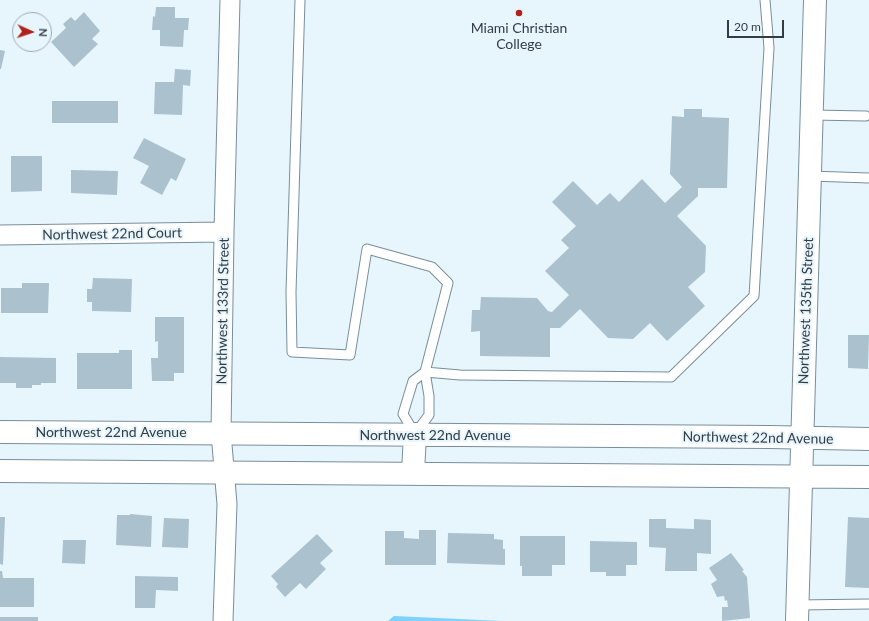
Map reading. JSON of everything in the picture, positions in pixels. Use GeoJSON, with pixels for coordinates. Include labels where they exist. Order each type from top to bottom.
{"type":"FeatureCollection","features":[{"type":"Feature","properties":{"kind":"main road","name":"Northwest 135th Street"},"geometry":{"type":"LineString","coordinates":[[798,613],[815,0]]}},
{"type":"Feature","properties":{"kind":"main road","name":"Northwest 22nd Avenue"},"geometry":{"type":"LineString","coordinates":[[0,432],[415,434],[869,439]]}},
{"type":"Feature","properties":{"kind":"main road"},"geometry":{"type":"LineString","coordinates":[[413,473],[415,434]]}},
{"type":"Feature","properties":{"kind":"main road"},"geometry":{"type":"LineString","coordinates":[[0,470],[869,477]]}},
{"type":"Feature","properties":{"kind":"street","name":"Northwest 133rd Street"},"geometry":{"type":"LineString","coordinates":[[223,621],[227,504],[221,433],[230,0]]}},
{"type":"Feature","properties":{"kind":"street","name":"Northwest 22nd Court"},"geometry":{"type":"LineString","coordinates":[[0,235],[224,232]]}},
{"type":"Feature","properties":{"kind":"lane"},"geometry":{"type":"LineString","coordinates":[[300,0],[291,292],[292,352],[350,355],[367,249],[432,267],[448,283],[425,372],[429,396],[429,415],[415,434],[403,414],[412,381],[425,372],[460,375],[671,377],[754,296],[770,48],[765,0]]}},
{"type":"Feature","properties":{"kind":"lane"},"geometry":{"type":"LineString","coordinates":[[812,115],[866,116]]}},
{"type":"Feature","properties":{"kind":"lane"},"geometry":{"type":"LineString","coordinates":[[810,176],[869,178]]}},
{"type":"Feature","properties":{"kind":"lane"},"geometry":{"type":"LineString","coordinates":[[798,613],[869,604]]}},
{"type":"Feature","properties":{"kind":"water"},"geometry":{"type":"Polygon","coordinates":[[[394,616],[502,621],[388,621],[394,616]]]}},
{"type":"Feature","properties":{"kind":"building"},"geometry":{"type":"Polygon","coordinates":[[[156,7],[175,7],[175,18],[189,18],[188,30],[184,30],[183,47],[160,46],[160,30],[152,30],[153,16],[155,17],[156,7]]]}},
{"type":"Feature","properties":{"kind":"building"},"geometry":{"type":"Polygon","coordinates":[[[84,12],[100,31],[92,39],[98,44],[74,67],[52,43],[52,41],[66,28],[63,24],[71,17],[75,21],[84,12]]]}},
{"type":"Feature","properties":{"kind":"building"},"geometry":{"type":"Polygon","coordinates":[[[0,50],[5,51],[1,69],[0,69],[0,50]]]}},
{"type":"Feature","properties":{"kind":"building"},"geometry":{"type":"Polygon","coordinates":[[[175,69],[191,70],[190,86],[183,85],[182,115],[154,114],[155,82],[174,82],[175,69]]]}},
{"type":"Feature","properties":{"kind":"building"},"geometry":{"type":"Polygon","coordinates":[[[52,101],[118,101],[118,123],[52,123],[52,101]]]}},
{"type":"Feature","properties":{"kind":"building"},"geometry":{"type":"Polygon","coordinates":[[[684,109],[702,109],[702,117],[729,118],[727,188],[698,188],[698,196],[677,216],[706,246],[705,272],[688,287],[705,306],[667,341],[650,323],[633,339],[608,338],[580,309],[560,328],[550,328],[550,357],[480,356],[480,331],[471,332],[472,310],[480,310],[481,297],[537,298],[548,311],[552,312],[569,295],[545,271],[569,248],[561,240],[576,226],[552,202],[573,181],[597,205],[610,193],[619,202],[642,179],[665,203],[682,187],[670,174],[672,116],[684,117],[684,109]]]}},
{"type":"Feature","properties":{"kind":"building"},"geometry":{"type":"Polygon","coordinates":[[[144,138],[186,159],[176,181],[171,178],[162,195],[140,183],[149,166],[133,158],[144,138]]]}},
{"type":"Feature","properties":{"kind":"building"},"geometry":{"type":"Polygon","coordinates":[[[11,156],[42,156],[42,191],[11,192],[11,156]]]}},
{"type":"Feature","properties":{"kind":"building"},"geometry":{"type":"Polygon","coordinates":[[[71,170],[118,171],[117,195],[71,193],[71,170]]]}},
{"type":"Feature","properties":{"kind":"building"},"geometry":{"type":"Polygon","coordinates":[[[93,278],[132,279],[131,312],[92,311],[92,302],[87,302],[87,289],[92,289],[93,278]]]}},
{"type":"Feature","properties":{"kind":"building"},"geometry":{"type":"Polygon","coordinates":[[[22,283],[49,283],[48,313],[1,313],[1,288],[22,288],[22,283]]]}},
{"type":"Feature","properties":{"kind":"building"},"geometry":{"type":"Polygon","coordinates":[[[155,317],[184,317],[184,373],[174,373],[174,381],[152,381],[151,358],[158,358],[158,341],[155,342],[155,317]]]}},
{"type":"Feature","properties":{"kind":"building"},"geometry":{"type":"Polygon","coordinates":[[[848,335],[869,335],[868,369],[848,368],[848,335]]]}},
{"type":"Feature","properties":{"kind":"building"},"geometry":{"type":"Polygon","coordinates":[[[119,350],[132,350],[132,389],[77,389],[77,353],[119,353],[119,350]]]}},
{"type":"Feature","properties":{"kind":"building"},"geometry":{"type":"Polygon","coordinates":[[[0,357],[56,358],[56,383],[41,383],[41,385],[32,385],[32,388],[16,388],[16,383],[0,383],[0,357]]]}},
{"type":"Feature","properties":{"kind":"building"},"geometry":{"type":"Polygon","coordinates":[[[130,514],[152,516],[151,547],[116,545],[117,515],[130,514]]]}},
{"type":"Feature","properties":{"kind":"building"},"geometry":{"type":"Polygon","coordinates":[[[0,517],[5,517],[3,565],[0,564],[0,517]]]}},
{"type":"Feature","properties":{"kind":"building"},"geometry":{"type":"Polygon","coordinates":[[[848,517],[869,518],[869,588],[845,587],[848,517]]]}},
{"type":"Feature","properties":{"kind":"building"},"geometry":{"type":"Polygon","coordinates":[[[164,518],[189,519],[188,548],[162,547],[164,518]]]}},
{"type":"Feature","properties":{"kind":"building"},"geometry":{"type":"Polygon","coordinates":[[[649,519],[666,519],[666,528],[694,529],[694,519],[711,520],[711,554],[697,553],[697,571],[665,571],[666,548],[649,547],[649,519]]]}},
{"type":"Feature","properties":{"kind":"building"},"geometry":{"type":"Polygon","coordinates":[[[419,530],[436,530],[436,565],[385,565],[385,531],[404,531],[404,538],[419,539],[419,530]]]}},
{"type":"Feature","properties":{"kind":"building"},"geometry":{"type":"Polygon","coordinates":[[[448,533],[494,534],[494,539],[503,540],[503,549],[505,549],[505,565],[447,563],[448,533]]]}},
{"type":"Feature","properties":{"kind":"building"},"geometry":{"type":"Polygon","coordinates":[[[317,534],[333,551],[320,563],[326,569],[306,589],[300,583],[285,597],[276,587],[278,584],[271,576],[317,534]]]}},
{"type":"Feature","properties":{"kind":"building"},"geometry":{"type":"Polygon","coordinates":[[[520,536],[565,536],[565,565],[552,565],[552,576],[522,576],[522,566],[520,566],[520,536]]]}},
{"type":"Feature","properties":{"kind":"building"},"geometry":{"type":"Polygon","coordinates":[[[63,540],[86,540],[85,564],[62,563],[63,540]]]}},
{"type":"Feature","properties":{"kind":"building"},"geometry":{"type":"Polygon","coordinates":[[[590,541],[637,542],[637,565],[626,565],[626,576],[606,576],[606,572],[590,572],[590,541]]]}},
{"type":"Feature","properties":{"kind":"building"},"geometry":{"type":"Polygon","coordinates":[[[731,553],[744,570],[742,571],[747,577],[750,618],[722,621],[722,607],[728,607],[727,600],[725,601],[724,596],[717,597],[711,584],[717,580],[709,568],[731,553]]]}},
{"type":"Feature","properties":{"kind":"building"},"geometry":{"type":"Polygon","coordinates":[[[0,571],[2,571],[3,578],[34,578],[34,607],[0,607],[0,571]]]}},
{"type":"Feature","properties":{"kind":"building"},"geometry":{"type":"Polygon","coordinates":[[[135,576],[178,577],[178,591],[156,590],[155,608],[135,608],[135,576]]]}},
{"type":"Feature","properties":{"kind":"building"},"geometry":{"type":"Polygon","coordinates":[[[0,617],[38,617],[38,621],[0,621],[0,617]]]}},
{"type":"Feature","properties":{"kind":"place","name":"Miami Christian College"},"geometry":{"type":"Point","coordinates":[519,13]}}]}
